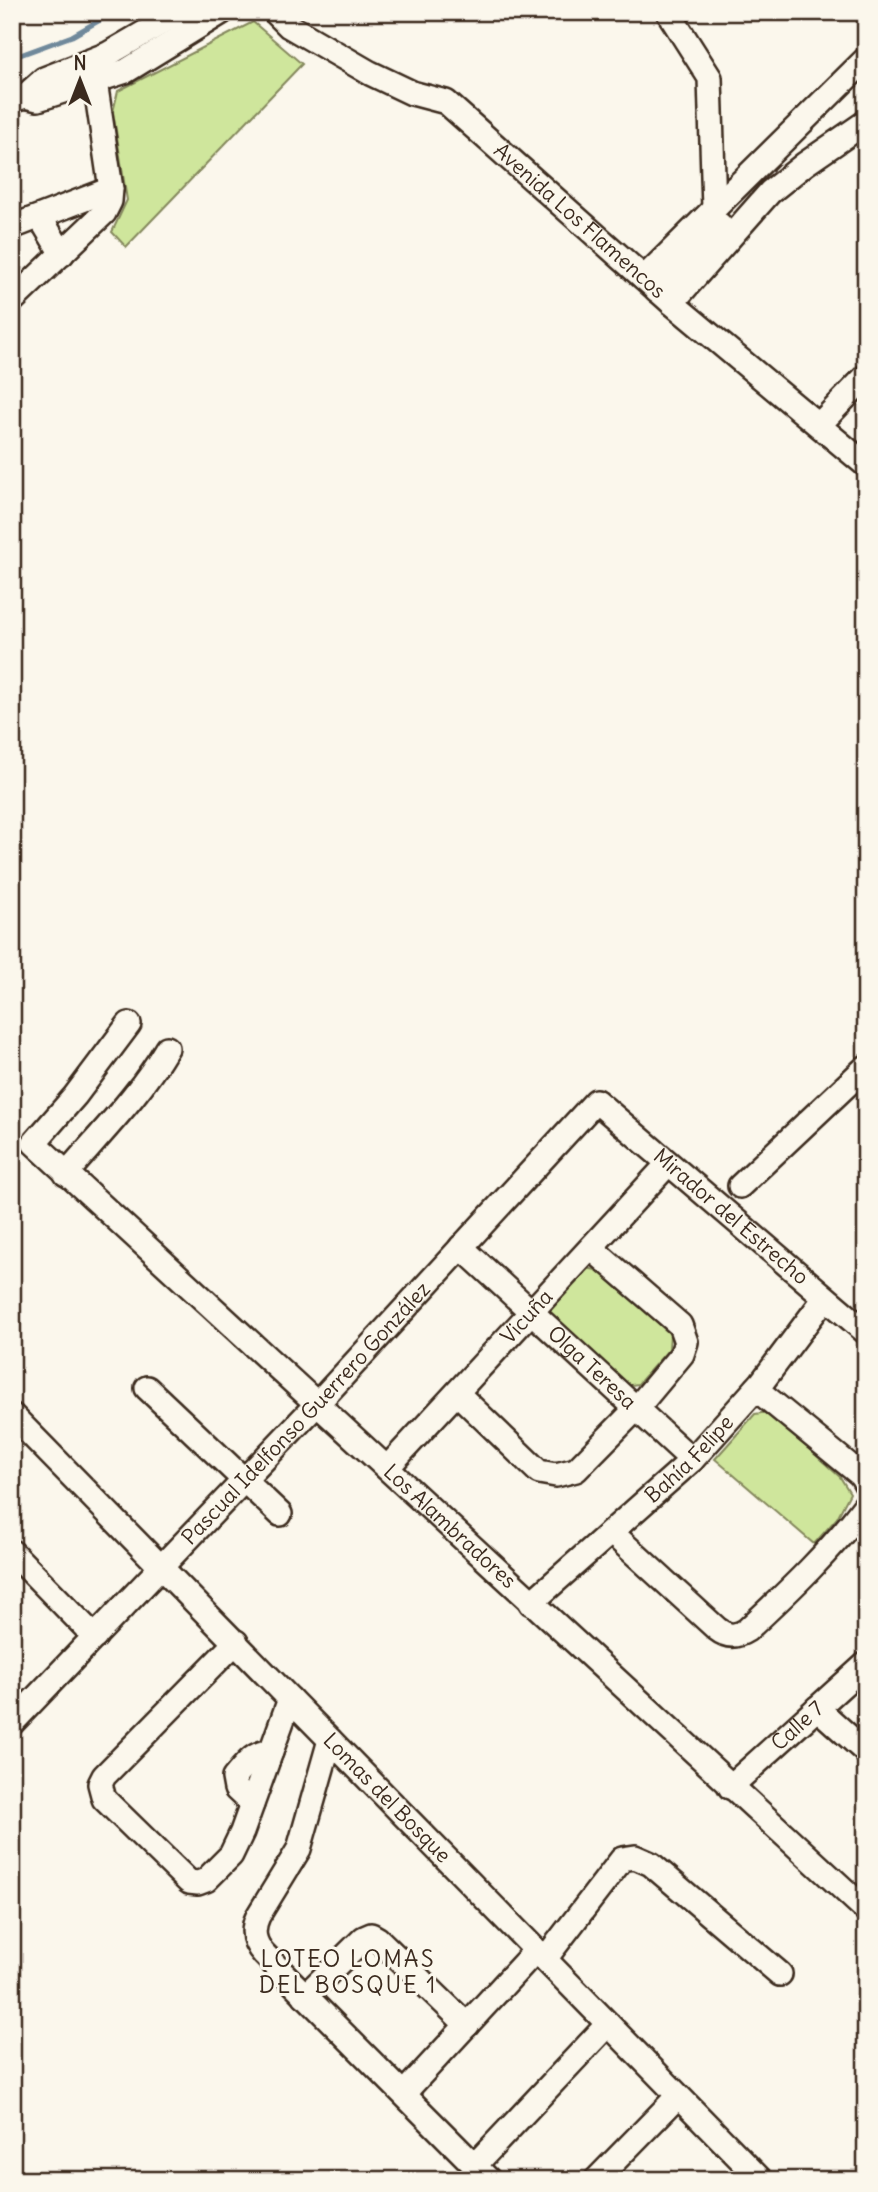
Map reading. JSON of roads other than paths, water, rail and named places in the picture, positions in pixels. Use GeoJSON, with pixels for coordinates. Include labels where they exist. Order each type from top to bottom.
{"type":"FeatureCollection","features":[{"type":"Feature","properties":{"kind":"street"},"geometry":{"type":"LineString","coordinates":[[92,72],[108,54],[180,12]]}},
{"type":"Feature","properties":{"kind":"street"},"geometry":{"type":"LineString","coordinates":[[19,98],[44,79],[92,72],[126,71],[222,12]]}},
{"type":"Feature","properties":{"kind":"street","name":"Avenida Los Flamencos"},"geometry":{"type":"LineString","coordinates":[[275,12],[289,26],[370,73],[412,93],[446,103],[658,290],[866,465]]}},
{"type":"Feature","properties":{"kind":"street"},"geometry":{"type":"LineString","coordinates":[[668,12],[710,78],[714,209]]}},
{"type":"Feature","properties":{"kind":"street"},"geometry":{"type":"LineString","coordinates":[[658,290],[714,209],[866,58]]}},
{"type":"Feature","properties":{"kind":"street"},"geometry":{"type":"LineString","coordinates":[[12,301],[104,213],[110,201],[111,190],[92,72]]}},
{"type":"Feature","properties":{"kind":"street"},"geometry":{"type":"LineString","coordinates":[[658,290],[743,200],[866,79]]}},
{"type":"Feature","properties":{"kind":"street"},"geometry":{"type":"LineString","coordinates":[[658,290],[770,192],[866,122]]}},
{"type":"Feature","properties":{"kind":"street"},"geometry":{"type":"LineString","coordinates":[[12,227],[111,190]]}},
{"type":"Feature","properties":{"kind":"street"},"geometry":{"type":"LineString","coordinates":[[40,217],[62,254]]}},
{"type":"Feature","properties":{"kind":"street"},"geometry":{"type":"LineString","coordinates":[[819,425],[866,376]]}},
{"type":"Feature","properties":{"kind":"street","name":"Los Alambradores"},"geometry":{"type":"LineString","coordinates":[[129,1024],[75,1096],[34,1143],[730,1787],[861,1898]]}},
{"type":"Feature","properties":{"kind":"street"},"geometry":{"type":"LineString","coordinates":[[66,1174],[127,1104],[167,1048]]}},
{"type":"Feature","properties":{"kind":"street"},"geometry":{"type":"LineString","coordinates":[[740,1186],[866,1067]]}},
{"type":"Feature","properties":{"kind":"street","name":"Mirador del Estrecho"},"geometry":{"type":"LineString","coordinates":[[596,1101],[866,1332]]}},
{"type":"Feature","properties":{"kind":"street","name":"Pascual Idelfonso Guerrero González"},"geometry":{"type":"LineString","coordinates":[[17,1708],[95,1637],[162,1567],[316,1405],[596,1101]]}},
{"type":"Feature","properties":{"kind":"street","name":"Vicuña"},"geometry":{"type":"LineString","coordinates":[[387,1468],[668,1164]]}},
{"type":"Feature","properties":{"kind":"street","name":"Olga Teresa"},"geometry":{"type":"LineString","coordinates":[[461,1247],[692,1460]]}},
{"type":"Feature","properties":{"kind":"street"},"geometry":{"type":"LineString","coordinates":[[457,1393],[539,1472],[556,1475],[576,1470],[636,1409],[682,1354],[685,1336],[680,1325],[591,1248]]}},
{"type":"Feature","properties":{"kind":"street","name":"Bahía Felipe"},"geometry":{"type":"LineString","coordinates":[[531,1603],[692,1460],[756,1389],[825,1298]]}},
{"type":"Feature","properties":{"kind":"street"},"geometry":{"type":"LineString","coordinates":[[147,1388],[281,1514]]}},
{"type":"Feature","properties":{"kind":"street"},"geometry":{"type":"LineString","coordinates":[[756,1389],[861,1475],[866,1483]]}},
{"type":"Feature","properties":{"kind":"street","name":"Lomas del Bosque"},"geometry":{"type":"LineString","coordinates":[[12,1415],[761,2180]]}},
{"type":"Feature","properties":{"kind":"street"},"geometry":{"type":"LineString","coordinates":[[612,1533],[722,1633],[735,1636],[747,1630],[814,1567],[866,1504]]}},
{"type":"Feature","properties":{"kind":"street"},"geometry":{"type":"LineString","coordinates":[[12,1552],[95,1637]]}},
{"type":"Feature","properties":{"kind":"street"},"geometry":{"type":"LineString","coordinates":[[236,1642],[104,1776],[100,1789],[104,1799],[189,1882],[206,1880],[231,1855],[252,1804],[236,1789],[234,1778],[248,1760],[260,1752],[271,1752],[290,1699]]}},
{"type":"Feature","properties":{"kind":"street","name":"Calle 7"},"geometry":{"type":"LineString","coordinates":[[730,1787],[866,1664]]}},
{"type":"Feature","properties":{"kind":"street"},"geometry":{"type":"LineString","coordinates":[[817,1707],[866,1752]]}},
{"type":"Feature","properties":{"kind":"street"},"geometry":{"type":"LineString","coordinates":[[330,1740],[299,1849],[255,1922],[254,1935],[264,1955],[482,2173],[608,2024]]}},
{"type":"Feature","properties":{"kind":"street"},"geometry":{"type":"LineString","coordinates":[[404,2093],[467,2025],[540,1954],[622,1859],[635,1857],[651,1864],[780,1975]]}},
{"type":"Feature","properties":{"kind":"street"},"geometry":{"type":"LineString","coordinates":[[306,1996],[364,1938],[371,1935],[467,2025]]}},
{"type":"Feature","properties":{"kind":"street"},"geometry":{"type":"LineString","coordinates":[[596,2180],[678,2096]]}},
{"type":"Feature","properties":{"kind":"waterway"},"geometry":{"type":"LineString","coordinates":[[12,58],[72,36],[114,12]]}},
{"type":"Feature","properties":{"kind":"district","name":"LOTEO LOMAS DEL BOSQUE 1"},"geometry":{"type":"Point","coordinates":[348,1972]}}]}
